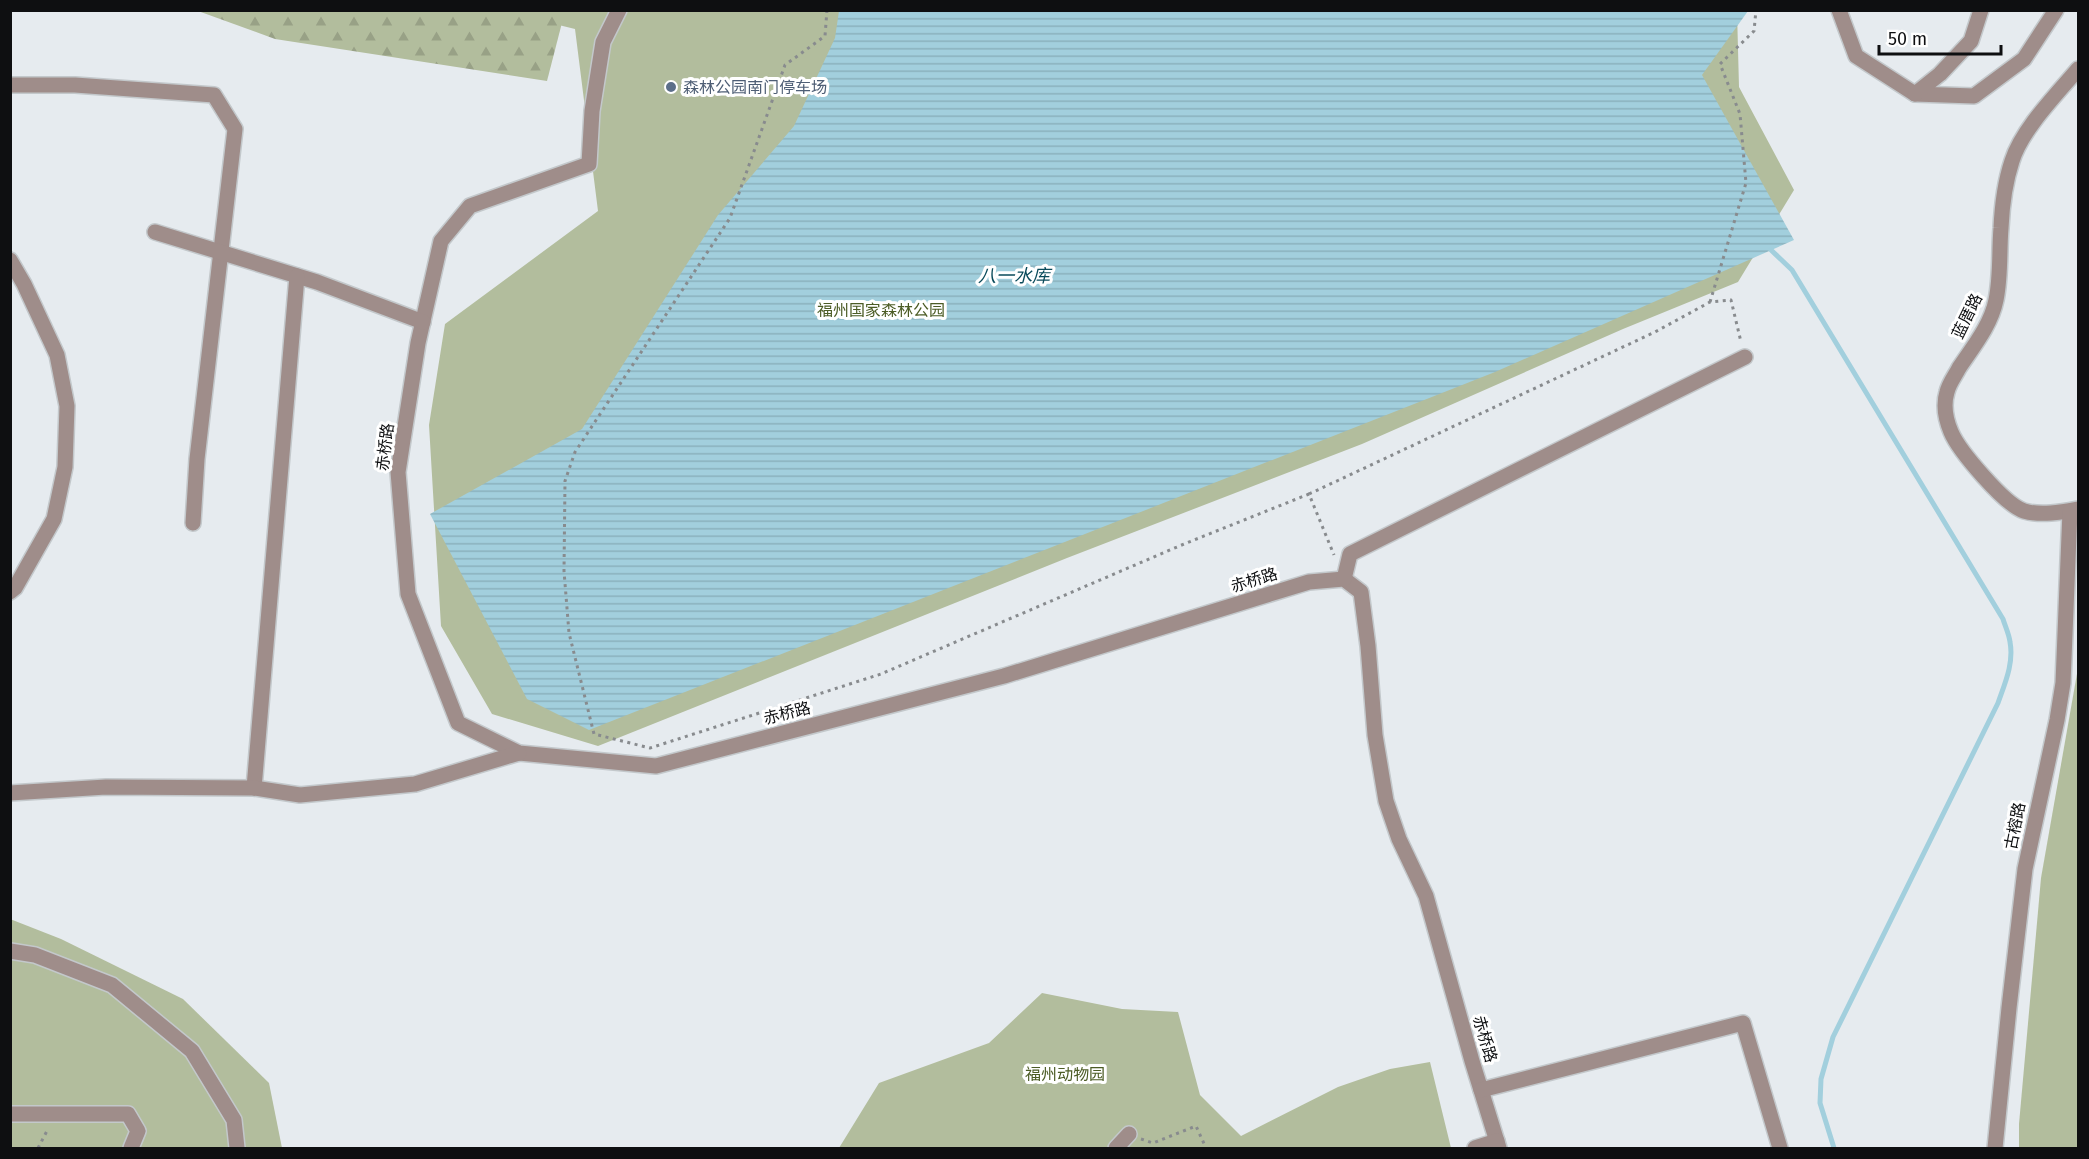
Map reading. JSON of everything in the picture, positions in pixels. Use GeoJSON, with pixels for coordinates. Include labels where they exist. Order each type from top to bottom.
{"type":"FeatureCollection","features":[{"type":"Feature","properties":{"kind":"street","name":"赤桥路"},"geometry":{"type":"LineString","coordinates":[[619,10],[603,42],[592,111],[589,164],[470,206],[441,241],[423,322],[398,472],[408,594],[458,723],[519,753],[656,766],[1004,676],[1309,582],[1344,579],[1361,592],[1375,735],[1386,801],[1399,839],[1426,896],[1498,1145]]}},
{"type":"Feature","properties":{"kind":"street"},"geometry":{"type":"LineString","coordinates":[[1839,10],[1856,56],[1915,94],[1974,96],[2024,59],[2055,10]]}},
{"type":"Feature","properties":{"kind":"street"},"geometry":{"type":"LineString","coordinates":[[1915,94],[1940,74],[1971,41],[1981,10]]}},
{"type":"Feature","properties":{"kind":"street","name":"蓝厝路"},"geometry":{"type":"LineString","coordinates":[[2074,510],[2031,512],[2022,511],[2010,503],[1961,449],[1951,433],[1946,418],[1945,404],[1951,381],[1986,325],[1996,303],[2000,279],[2003,202],[2012,159],[2030,126],[2079,69]]}},
{"type":"Feature","properties":{"kind":"street"},"geometry":{"type":"LineString","coordinates":[[10,85],[75,85],[214,95],[235,129],[197,459],[193,523]]}},
{"type":"Feature","properties":{"kind":"street"},"geometry":{"type":"LineString","coordinates":[[155,232],[297,276],[423,322]]}},
{"type":"Feature","properties":{"kind":"street"},"geometry":{"type":"LineString","coordinates":[[10,260],[24,284],[57,355],[68,406],[65,467],[54,519],[15,588],[10,592]]}},
{"type":"Feature","properties":{"kind":"street"},"geometry":{"type":"LineString","coordinates":[[254,788],[297,276]]}},
{"type":"Feature","properties":{"kind":"street"},"geometry":{"type":"LineString","coordinates":[[1344,579],[1350,554],[1744,357]]}},
{"type":"Feature","properties":{"kind":"street","name":"古榕路"},"geometry":{"type":"LineString","coordinates":[[1995,1149],[2008,1008],[2025,869],[2063,683],[2074,510]]}},
{"type":"Feature","properties":{"kind":"street"},"geometry":{"type":"LineString","coordinates":[[10,793],[106,787],[254,788],[300,795],[415,784],[519,753]]}},
{"type":"Feature","properties":{"kind":"street"},"geometry":{"type":"LineString","coordinates":[[10,951],[35,955],[112,985],[192,1051],[234,1120],[237,1149]]}},
{"type":"Feature","properties":{"kind":"street"},"geometry":{"type":"LineString","coordinates":[[1481,1090],[1743,1023],[1780,1149]]}},
{"type":"Feature","properties":{"kind":"street"},"geometry":{"type":"LineString","coordinates":[[10,1114],[128,1114],[138,1131],[131,1149]]}},
{"type":"Feature","properties":{"kind":"street"},"geometry":{"type":"LineString","coordinates":[[1116,1149],[1129,1134]]}},
{"type":"Feature","properties":{"kind":"street"},"geometry":{"type":"LineString","coordinates":[[1475,1149],[1498,1145]]}},
{"type":"Feature","properties":{"kind":"path"},"geometry":{"type":"LineString","coordinates":[[826,10],[825,36],[785,65],[730,218],[575,452],[565,481],[564,571],[569,633],[594,734],[650,748],[881,675],[1184,543],[1309,494],[1655,332],[1710,302],[1731,300],[1744,357]]}},
{"type":"Feature","properties":{"kind":"path"},"geometry":{"type":"LineString","coordinates":[[1710,302],[1746,183],[1740,114],[1720,64],[1754,31],[1756,10]]}},
{"type":"Feature","properties":{"kind":"path"},"geometry":{"type":"LineString","coordinates":[[1309,494],[1344,579]]}},
{"type":"Feature","properties":{"kind":"path"},"geometry":{"type":"LineString","coordinates":[[1129,1134],[1153,1143],[1196,1126],[1206,1149]]}},
{"type":"Feature","properties":{"kind":"green space"},"geometry":{"type":"Polygon","coordinates":[[[565,10],[547,81],[275,39],[198,11],[565,10]]]}},
{"type":"Feature","properties":{"kind":"green space","name":"八一水库"},"geometry":{"type":"Polygon","coordinates":[[[502,11],[1737,11],[1739,87],[1794,190],[1738,282],[1623,329],[1362,444],[1067,558],[598,746],[492,714],[441,626],[429,425],[445,324],[598,211],[575,29],[502,11]]]}},
{"type":"Feature","properties":{"kind":"green space"},"geometry":{"type":"Polygon","coordinates":[[[2078,668],[2078,1148],[2019,1148],[2019,1124],[2041,878],[2078,668]]]}},
{"type":"Feature","properties":{"kind":"green space"},"geometry":{"type":"Polygon","coordinates":[[[10,919],[61,939],[183,999],[269,1083],[282,1148],[11,1148],[10,919]]]}},
{"type":"Feature","properties":{"kind":"green space","name":"福州动物园"},"geometry":{"type":"Polygon","coordinates":[[[1042,993],[1122,1009],[1178,1012],[1200,1095],[1241,1136],[1338,1087],[1390,1069],[1430,1062],[1451,1148],[839,1148],[879,1083],[989,1043],[1042,993]]]}},
{"type":"Feature","properties":{"kind":"water","name":"八一水库"},"geometry":{"type":"Polygon","coordinates":[[[839,11],[1748,11],[1702,75],[1794,240],[1495,372],[589,730],[527,699],[430,514],[582,429],[718,215],[794,126],[835,38],[839,11]]]}},
{"type":"Feature","properties":{"kind":"waterway"},"geometry":{"type":"LineString","coordinates":[[1771,250],[1792,270],[2003,619],[2011,650],[2008,673],[1998,703],[1833,1037],[1821,1079],[1820,1103],[1834,1148]]}},
{"type":"Feature","properties":{"kind":"place","name":"森林公园南门停车场"},"geometry":{"type":"Point","coordinates":[671,87]}},
{"type":"Feature","properties":{"kind":"park label","name":"福州国家森林公园"},"geometry":{"type":"Point","coordinates":[881,310]}}]}
